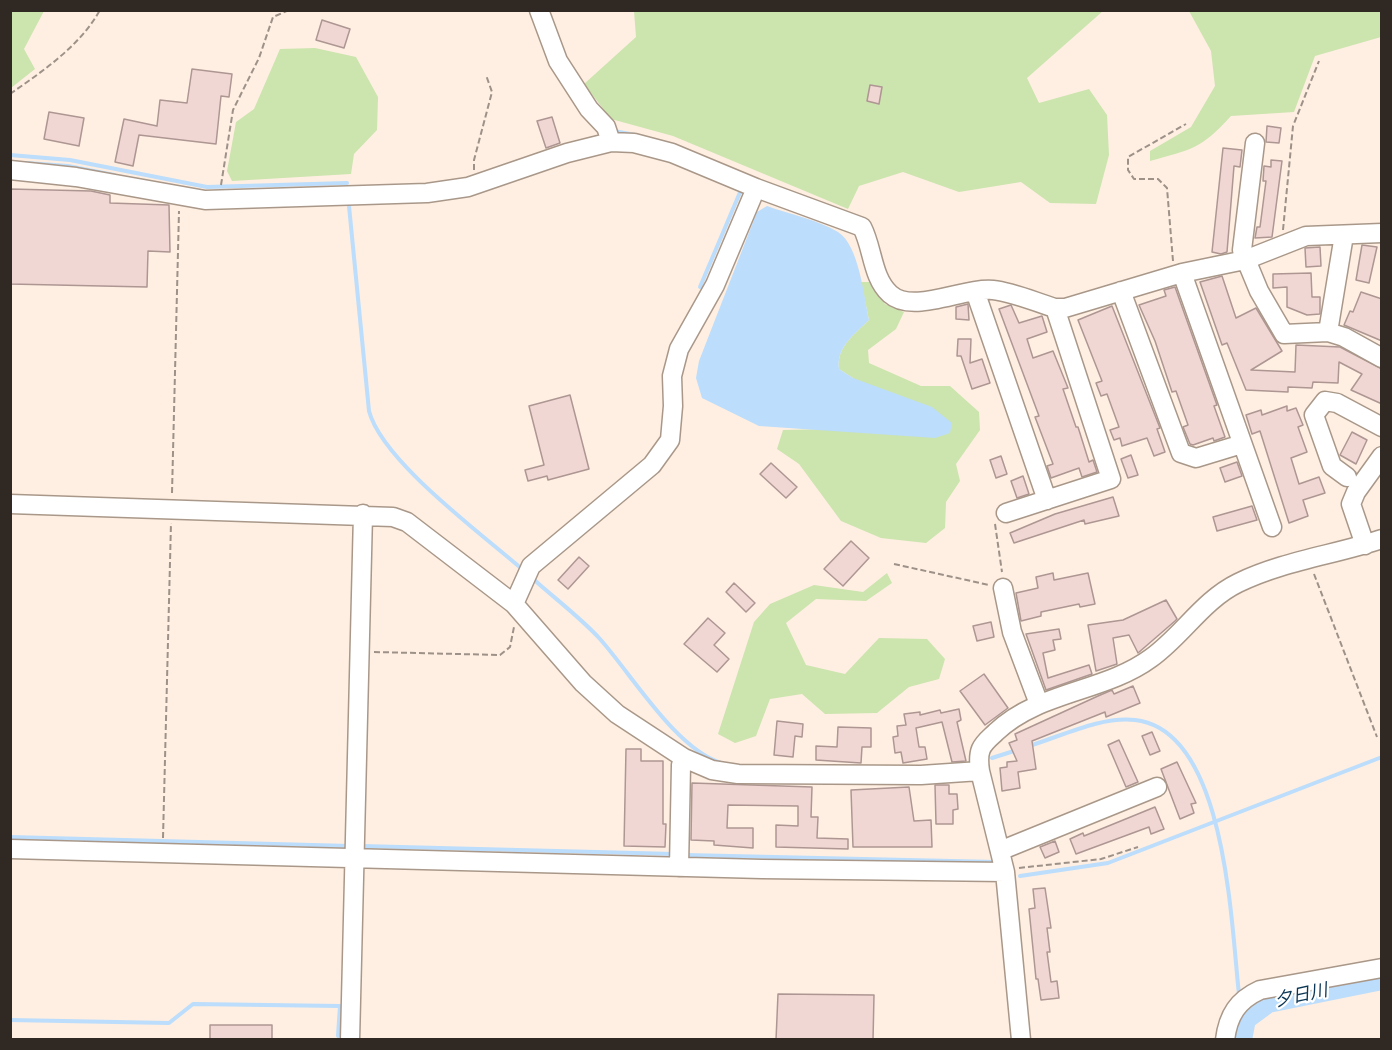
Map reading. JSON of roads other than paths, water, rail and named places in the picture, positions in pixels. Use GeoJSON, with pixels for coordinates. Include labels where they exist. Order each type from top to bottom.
{"type":"FeatureCollection","features":[{"type":"Feature","properties":{"kind":"street"},"geometry":{"type":"LineString","coordinates":[[539,10],[558,60],[589,109],[606,127],[610,142]]}},
{"type":"Feature","properties":{"kind":"street"},"geometry":{"type":"LineString","coordinates":[[10,170],[76,177],[205,200],[415,193],[475,185],[567,153],[610,142],[634,143],[672,153],[756,188],[862,227],[869,241],[878,277],[890,295],[901,300],[917,302],[975,291],[993,290],[1055,308],[1182,273],[1245,260],[1306,236],[1382,233]]}},
{"type":"Feature","properties":{"kind":"street"},"geometry":{"type":"LineString","coordinates":[[1255,143],[1242,250],[1259,291],[1284,334],[1328,332],[1344,337],[1382,358]]}},
{"type":"Feature","properties":{"kind":"street"},"geometry":{"type":"LineString","coordinates":[[514,604],[527,573],[652,465],[670,440],[673,406],[672,376],[679,349],[715,285],[756,188]]}},
{"type":"Feature","properties":{"kind":"street"},"geometry":{"type":"LineString","coordinates":[[1328,332],[1344,235]]}},
{"type":"Feature","properties":{"kind":"street"},"geometry":{"type":"LineString","coordinates":[[1182,273],[1272,527]]}},
{"type":"Feature","properties":{"kind":"street"},"geometry":{"type":"LineString","coordinates":[[975,291],[1047,500]]}},
{"type":"Feature","properties":{"kind":"street"},"geometry":{"type":"LineString","coordinates":[[1121,291],[1181,453],[1196,458],[1242,444]]}},
{"type":"Feature","properties":{"kind":"street"},"geometry":{"type":"LineString","coordinates":[[1001,518],[1111,479],[1055,308]]}},
{"type":"Feature","properties":{"kind":"street"},"geometry":{"type":"LineString","coordinates":[[1347,477],[1332,466],[1314,415],[1324,400],[1337,403],[1382,427]]}},
{"type":"Feature","properties":{"kind":"street"},"geometry":{"type":"LineString","coordinates":[[1022,1040],[1005,872],[1002,850],[980,771],[979,755],[982,746],[1010,719],[1039,704],[1133,670],[1153,657],[1208,605],[1235,584],[1273,568],[1373,542],[1351,504],[1356,492],[1382,456]]}},
{"type":"Feature","properties":{"kind":"street"},"geometry":{"type":"LineString","coordinates":[[10,504],[363,514],[407,522],[514,604],[583,683],[617,714],[684,758],[712,770],[738,774],[921,775],[980,771]]}},
{"type":"Feature","properties":{"kind":"street"},"geometry":{"type":"LineString","coordinates":[[350,1040],[363,514]]}},
{"type":"Feature","properties":{"kind":"street"},"geometry":{"type":"LineString","coordinates":[[1003,588],[1012,632],[1039,704]]}},
{"type":"Feature","properties":{"kind":"street"},"geometry":{"type":"LineString","coordinates":[[679,858],[681,765],[684,758]]}},
{"type":"Feature","properties":{"kind":"street"},"geometry":{"type":"LineString","coordinates":[[1002,850],[1157,787]]}},
{"type":"Feature","properties":{"kind":"street"},"geometry":{"type":"LineString","coordinates":[[10,849],[353,850],[679,858],[1005,872]]}},
{"type":"Feature","properties":{"kind":"street"},"geometry":{"type":"LineString","coordinates":[[1225,1040],[1226,1026],[1235,1007],[1244,997],[1260,990],[1382,968]]}},
{"type":"Feature","properties":{"kind":"water"},"geometry":{"type":"Polygon","coordinates":[[[767,206],[838,232],[851,248],[856,259],[869,320],[843,348],[840,354],[839,369],[853,378],[932,407],[952,423],[950,433],[935,438],[759,426],[702,398],[696,378],[699,361],[757,212],[767,206]]]}},
{"type":"Feature","properties":{"kind":"waterway"},"geometry":{"type":"LineString","coordinates":[[614,131],[635,135]]}},
{"type":"Feature","properties":{"kind":"waterway"},"geometry":{"type":"LineString","coordinates":[[10,155],[70,160],[207,187],[347,183]]}},
{"type":"Feature","properties":{"kind":"waterway"},"geometry":{"type":"LineString","coordinates":[[27,163],[68,166],[114,175]]}},
{"type":"Feature","properties":{"kind":"waterway"},"geometry":{"type":"LineString","coordinates":[[700,287],[741,190]]}},
{"type":"Feature","properties":{"kind":"waterway"},"geometry":{"type":"LineString","coordinates":[[349,206],[369,411],[378,431],[413,474],[523,570]]}},
{"type":"Feature","properties":{"kind":"waterway"},"geometry":{"type":"LineString","coordinates":[[531,577],[600,639],[671,727],[704,755],[721,763]]}},
{"type":"Feature","properties":{"kind":"waterway"},"geometry":{"type":"LineString","coordinates":[[1029,746],[1095,724],[1135,720],[1166,732],[1189,757],[1206,793],[1218,835],[1227,880],[1239,994]]}},
{"type":"Feature","properties":{"kind":"waterway"},"geometry":{"type":"LineString","coordinates":[[992,758],[1017,750]]}},
{"type":"Feature","properties":{"kind":"waterway"},"geometry":{"type":"LineString","coordinates":[[1020,876],[1108,863],[1382,757]]}},
{"type":"Feature","properties":{"kind":"waterway"},"geometry":{"type":"LineString","coordinates":[[10,837],[350,846]]}},
{"type":"Feature","properties":{"kind":"waterway"},"geometry":{"type":"LineString","coordinates":[[361,846],[674,854]]}},
{"type":"Feature","properties":{"kind":"waterway"},"geometry":{"type":"LineString","coordinates":[[685,855],[996,862]]}},
{"type":"Feature","properties":{"kind":"waterway","name":"夕日川"},"geometry":{"type":"LineString","coordinates":[[1241,1040],[1245,1019],[1268,1002],[1382,979]]}},
{"type":"Feature","properties":{"kind":"waterway"},"geometry":{"type":"LineString","coordinates":[[10,1020],[169,1023],[193,1004],[340,1006],[338,1036]]}}]}
